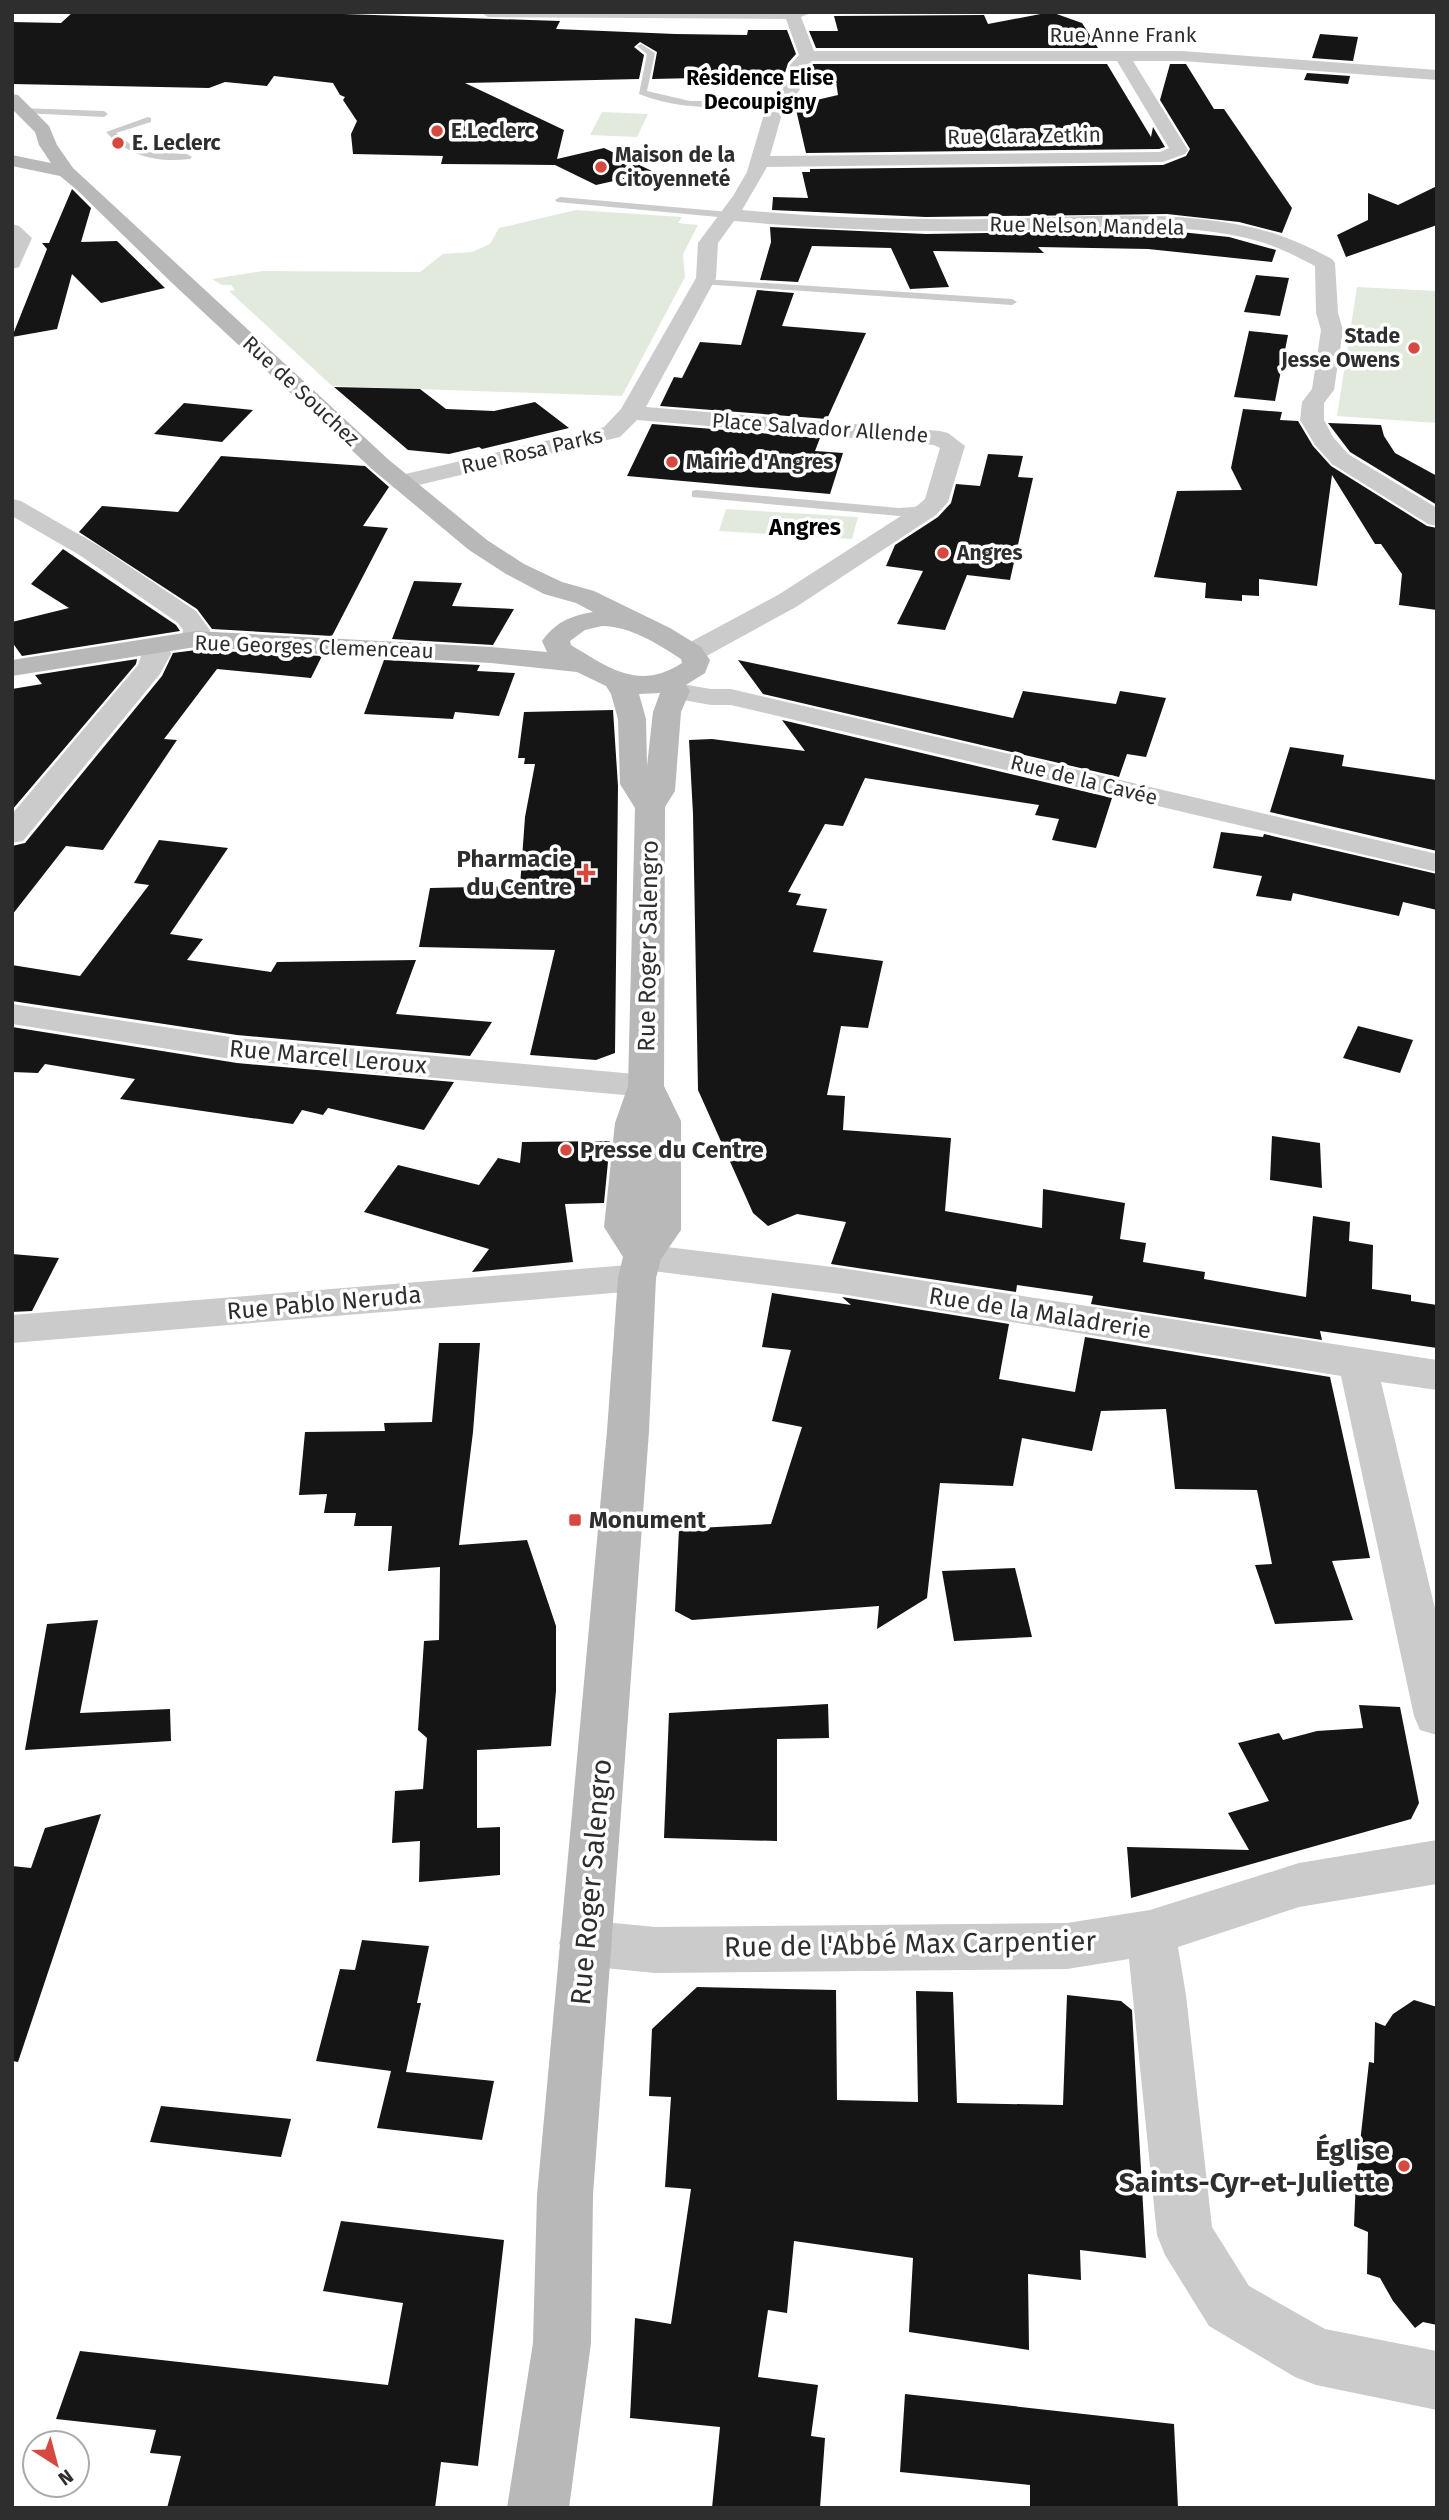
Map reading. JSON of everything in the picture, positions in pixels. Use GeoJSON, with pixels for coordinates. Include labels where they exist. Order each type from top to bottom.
{"type":"FeatureCollection","features":[{"type":"Feature","properties":{"kind":"main road","name":"Rue de Souchez"},"geometry":{"type":"LineString","coordinates":[[18,105],[50,131],[66,172]]}},
{"type":"Feature","properties":{"kind":"main road"},"geometry":{"type":"LineString","coordinates":[[12,159],[34,153],[50,131]]}},
{"type":"Feature","properties":{"kind":"main road","name":"Rue de Souchez"},"geometry":{"type":"LineString","coordinates":[[12,159],[66,172],[84,186],[182,282],[402,482],[478,545],[515,569],[553,588],[585,597],[649,628],[693,660]]}},
{"type":"Feature","properties":{"kind":"main road"},"geometry":{"type":"LineString","coordinates":[[553,588],[563,634],[558,649],[618,684],[673,688],[693,660]]}},
{"type":"Feature","properties":{"kind":"main road","name":"Rue Georges Clemenceau"},"geometry":{"type":"LineString","coordinates":[[491,655],[563,634],[602,618],[631,621]]}},
{"type":"Feature","properties":{"kind":"main road","name":"Rue Georges Clemenceau"},"geometry":{"type":"LineString","coordinates":[[12,668],[196,639],[491,655],[581,664]]}},
{"type":"Feature","properties":{"kind":"main road","name":"Rue Roger Salengro"},"geometry":{"type":"LineString","coordinates":[[618,684],[627,694],[634,736],[635,786],[650,807]]}},
{"type":"Feature","properties":{"kind":"main road","name":"Rue Roger Salengro"},"geometry":{"type":"LineString","coordinates":[[538,2508],[562,2343],[565,2195],[639,1268],[662,1230],[663,1121],[646,1086],[650,807],[660,791],[667,712],[673,688]]}},
{"type":"Feature","properties":{"kind":"street"},"geometry":{"type":"LineString","coordinates":[[488,12],[798,14],[808,56]]}},
{"type":"Feature","properties":{"kind":"street","name":"Rue Anne Frank"},"geometry":{"type":"LineString","coordinates":[[808,56],[1182,56],[1437,75]]}},
{"type":"Feature","properties":{"kind":"street","name":"Rue Rosa Parks"},"geometry":{"type":"LineString","coordinates":[[402,482],[612,432],[631,413],[704,282],[708,243],[742,197],[758,162],[778,103],[791,89],[798,65],[808,56]]}},
{"type":"Feature","properties":{"kind":"street","name":"Rue Clara Zetkin"},"geometry":{"type":"LineString","coordinates":[[758,162],[1163,158],[1179,150],[1122,56]]}},
{"type":"Feature","properties":{"kind":"street","name":"Rue Nelson Mandela"},"geometry":{"type":"LineString","coordinates":[[729,215],[785,221],[920,225],[1167,223],[1261,236],[1290,246],[1325,263],[1327,313],[1332,330],[1323,390],[1312,402],[1312,420],[1323,440],[1340,459],[1437,519]]}},
{"type":"Feature","properties":{"kind":"street"},"geometry":{"type":"LineString","coordinates":[[12,230],[22,238],[12,263]]}},
{"type":"Feature","properties":{"kind":"street","name":"Place Salvador Allende"},"geometry":{"type":"LineString","coordinates":[[631,413],[940,438],[953,446],[936,502],[927,510],[788,601],[723,634],[693,660]]}},
{"type":"Feature","properties":{"kind":"street"},"geometry":{"type":"LineString","coordinates":[[12,506],[90,551],[187,618],[197,629],[196,639]]}},
{"type":"Feature","properties":{"kind":"street"},"geometry":{"type":"LineString","coordinates":[[12,834],[150,668],[157,654],[156,647]]}},
{"type":"Feature","properties":{"kind":"street","name":"Rue de la Cavée"},"geometry":{"type":"LineString","coordinates":[[693,660],[702,677],[730,697]]}},
{"type":"Feature","properties":{"kind":"street","name":"Rue de la Cavée"},"geometry":{"type":"LineString","coordinates":[[673,688],[711,697],[730,697],[1437,863]]}},
{"type":"Feature","properties":{"kind":"street","name":"Rue Marcel Leroux"},"geometry":{"type":"LineString","coordinates":[[12,1014],[237,1049],[646,1086]]}},
{"type":"Feature","properties":{"kind":"street","name":"Rue de la Maladrerie"},"geometry":{"type":"LineString","coordinates":[[639,1268],[703,1262],[1024,1309],[1437,1375]]}},
{"type":"Feature","properties":{"kind":"street","name":"Rue Pablo Neruda"},"geometry":{"type":"LineString","coordinates":[[12,1329],[510,1288],[639,1268]]}},
{"type":"Feature","properties":{"kind":"street"},"geometry":{"type":"LineString","coordinates":[[1363,1365],[1360,1380],[1432,1670],[1437,1716]]}},
{"type":"Feature","properties":{"kind":"street","name":"Rue de l'Abbé Max Carpentier"},"geometry":{"type":"LineString","coordinates":[[584,1943],[655,1950],[1067,1946],[1150,1933],[1298,1885],[1437,1862]]}},
{"type":"Feature","properties":{"kind":"street"},"geometry":{"type":"LineString","coordinates":[[1150,1933],[1160,1995],[1185,2235],[1228,2306],[1316,2356],[1437,2381]]}},
{"type":"Feature","properties":{"kind":"lane"},"geometry":{"type":"LineString","coordinates":[[641,46],[651,53],[642,92],[654,99],[674,102],[778,103]]}},
{"type":"Feature","properties":{"kind":"lane"},"geometry":{"type":"LineString","coordinates":[[18,105],[104,114],[74,118],[50,131]]}},
{"type":"Feature","properties":{"kind":"lane"},"geometry":{"type":"LineString","coordinates":[[74,118],[104,129],[125,148],[140,153],[187,157]]}},
{"type":"Feature","properties":{"kind":"lane"},"geometry":{"type":"LineString","coordinates":[[104,129],[148,120]]}},
{"type":"Feature","properties":{"kind":"lane"},"geometry":{"type":"LineString","coordinates":[[560,201],[729,215]]}},
{"type":"Feature","properties":{"kind":"lane"},"geometry":{"type":"LineString","coordinates":[[704,282],[1012,302]]}},
{"type":"Feature","properties":{"kind":"lane"},"geometry":{"type":"LineString","coordinates":[[696,494],[899,512],[927,510]]}},
{"type":"Feature","properties":{"kind":"shaded area"},"geometry":{"type":"Polygon","coordinates":[[[602,112],[648,114],[637,137],[590,135],[602,112]]]}},
{"type":"Feature","properties":{"kind":"shaded area"},"geometry":{"type":"Polygon","coordinates":[[[576,210],[682,217],[678,223],[698,225],[683,254],[685,277],[622,396],[332,386],[229,291],[235,290],[231,285],[222,285],[212,279],[263,271],[420,272],[443,254],[472,252],[490,244],[499,228],[576,210]]]}},
{"type":"Feature","properties":{"kind":"shaded area"},"geometry":{"type":"Polygon","coordinates":[[[1357,287],[1437,291],[1437,423],[1337,416],[1357,287]]]}},
{"type":"Feature","properties":{"kind":"shaded area"},"geometry":{"type":"Polygon","coordinates":[[[726,509],[858,517],[852,539],[719,531],[726,509]]]}},
{"type":"Feature","properties":{"kind":"building"},"geometry":{"type":"Polygon","coordinates":[[[73,12],[283,12],[560,21],[556,29],[675,34],[747,35],[748,30],[787,30],[796,54],[788,63],[784,76],[652,79],[657,52],[640,42],[634,47],[644,55],[639,79],[465,83],[564,130],[557,159],[604,148],[654,172],[596,185],[555,165],[441,164],[443,156],[353,154],[351,134],[357,121],[343,100],[345,97],[340,95],[333,83],[274,76],[267,86],[225,82],[209,88],[12,84],[12,22],[61,23],[73,12]]]}},
{"type":"Feature","properties":{"kind":"building"},"geometry":{"type":"Polygon","coordinates":[[[1051,12],[1082,23],[1098,48],[816,48],[809,31],[838,31],[834,16],[984,15],[988,24],[1051,12]]]}},
{"type":"Feature","properties":{"kind":"building"},"geometry":{"type":"Polygon","coordinates":[[[1320,34],[1358,37],[1353,61],[1312,58],[1320,34]]]}},
{"type":"Feature","properties":{"kind":"building"},"geometry":{"type":"Polygon","coordinates":[[[813,64],[1107,64],[1151,137],[1153,127],[1165,147],[806,153],[795,105],[838,95],[835,75],[806,76],[813,64]]]}},
{"type":"Feature","properties":{"kind":"building"},"geometry":{"type":"Polygon","coordinates":[[[1170,64],[1186,64],[1214,109],[1224,109],[1292,208],[1282,233],[1239,222],[1167,214],[926,217],[772,210],[773,197],[808,198],[802,172],[810,172],[810,169],[1163,165],[1186,156],[1190,149],[1160,100],[1170,64]]]}},
{"type":"Feature","properties":{"kind":"building"},"geometry":{"type":"Polygon","coordinates":[[[1307,73],[1350,76],[1348,84],[1304,80],[1307,73]]]}},
{"type":"Feature","properties":{"kind":"building"},"geometry":{"type":"Polygon","coordinates":[[[1437,186],[1437,225],[1346,257],[1337,235],[1368,220],[1368,193],[1398,205],[1437,186]]]}},
{"type":"Feature","properties":{"kind":"building"},"geometry":{"type":"Polygon","coordinates":[[[72,189],[91,208],[81,242],[117,241],[165,288],[101,303],[72,274],[57,329],[12,337],[47,249],[42,243],[49,243],[72,189]]]}},
{"type":"Feature","properties":{"kind":"building"},"geometry":{"type":"Polygon","coordinates":[[[770,227],[926,234],[1161,230],[1229,237],[1276,250],[1272,262],[1148,249],[1038,247],[1044,253],[933,251],[949,287],[910,289],[891,248],[812,246],[798,282],[760,280],[771,242],[770,227]]]}},
{"type":"Feature","properties":{"kind":"building"},"geometry":{"type":"Polygon","coordinates":[[[1256,275],[1289,278],[1280,316],[1244,312],[1256,275]]]}},
{"type":"Feature","properties":{"kind":"building"},"geometry":{"type":"Polygon","coordinates":[[[757,290],[794,293],[782,326],[866,333],[827,419],[660,406],[674,377],[682,378],[700,342],[741,345],[757,290]]]}},
{"type":"Feature","properties":{"kind":"building"},"geometry":{"type":"Polygon","coordinates":[[[1249,331],[1288,335],[1275,401],[1234,397],[1249,331]]]}},
{"type":"Feature","properties":{"kind":"building"},"geometry":{"type":"Polygon","coordinates":[[[334,387],[420,389],[446,409],[494,411],[535,402],[569,428],[482,449],[479,447],[449,454],[408,450],[334,387]]]}},
{"type":"Feature","properties":{"kind":"building"},"geometry":{"type":"Polygon","coordinates":[[[184,403],[253,410],[222,442],[154,434],[184,403]]]}},
{"type":"Feature","properties":{"kind":"building"},"geometry":{"type":"Polygon","coordinates":[[[1243,409],[1282,412],[1280,420],[1298,421],[1313,446],[1331,466],[1427,526],[1437,528],[1437,610],[1399,605],[1402,574],[1381,544],[1375,544],[1332,475],[1317,586],[1259,579],[1259,596],[1242,595],[1242,601],[1205,598],[1206,583],[1154,577],[1177,491],[1242,490],[1231,468],[1243,409]]]}},
{"type":"Feature","properties":{"kind":"building"},"geometry":{"type":"Polygon","coordinates":[[[1328,423],[1381,425],[1384,436],[1395,453],[1437,476],[1437,505],[1350,452],[1328,423]]]}},
{"type":"Feature","properties":{"kind":"building"},"geometry":{"type":"Polygon","coordinates":[[[652,424],[820,438],[815,451],[843,453],[830,494],[627,476],[652,424]]]}},
{"type":"Feature","properties":{"kind":"building"},"geometry":{"type":"Polygon","coordinates":[[[988,454],[1023,456],[1018,477],[1033,478],[1010,580],[967,575],[945,630],[897,624],[923,571],[886,566],[895,545],[938,517],[951,503],[956,484],[980,486],[988,454]]]}},
{"type":"Feature","properties":{"kind":"building"},"geometry":{"type":"Polygon","coordinates":[[[221,456],[365,466],[389,487],[363,526],[388,528],[332,636],[212,629],[197,609],[79,532],[102,506],[178,512],[221,456]]]}},
{"type":"Feature","properties":{"kind":"building"},"geometry":{"type":"Polygon","coordinates":[[[63,549],[176,625],[180,631],[22,656],[12,642],[12,622],[69,608],[31,584],[63,549]]]}},
{"type":"Feature","properties":{"kind":"building"},"geometry":{"type":"Polygon","coordinates":[[[414,581],[462,583],[452,606],[514,609],[493,645],[392,639],[414,581]]]}},
{"type":"Feature","properties":{"kind":"building"},"geometry":{"type":"Polygon","coordinates":[[[196,650],[322,656],[311,678],[217,669],[164,739],[177,740],[103,850],[66,846],[12,915],[12,846],[25,843],[162,676],[173,653],[196,650]]]}},
{"type":"Feature","properties":{"kind":"building"},"geometry":{"type":"Polygon","coordinates":[[[137,659],[136,664],[12,810],[12,689],[42,684],[35,675],[137,659]]]}},
{"type":"Feature","properties":{"kind":"building"},"geometry":{"type":"Polygon","coordinates":[[[384,660],[480,665],[477,671],[515,673],[499,716],[455,712],[453,719],[364,714],[384,660]]]}},
{"type":"Feature","properties":{"kind":"building"},"geometry":{"type":"Polygon","coordinates":[[[738,660],[1013,718],[1023,691],[1116,704],[1120,691],[1166,698],[1146,757],[1127,754],[1119,777],[763,694],[738,660]]]}},
{"type":"Feature","properties":{"kind":"building"},"geometry":{"type":"Polygon","coordinates":[[[613,710],[618,786],[615,1053],[596,1060],[530,1055],[555,950],[419,947],[430,888],[520,886],[525,817],[535,764],[524,764],[525,758],[518,758],[524,712],[613,710]]]}},
{"type":"Feature","properties":{"kind":"building"},"geometry":{"type":"Polygon","coordinates":[[[782,720],[1112,798],[1096,848],[1052,840],[1059,819],[1035,815],[1039,805],[865,778],[843,826],[825,824],[788,892],[801,894],[796,905],[827,909],[813,952],[883,961],[868,1028],[841,1026],[827,1095],[845,1096],[843,1130],[951,1138],[945,1211],[1042,1228],[1043,1189],[1125,1203],[1120,1239],[1146,1243],[1143,1262],[1205,1272],[1204,1279],[1306,1297],[1313,1216],[1350,1222],[1349,1241],[1373,1245],[1372,1289],[1411,1295],[1411,1301],[1437,1305],[1437,1348],[1320,1331],[1322,1340],[1091,1304],[1093,1296],[1017,1285],[1016,1292],[831,1264],[846,1222],[797,1214],[768,1226],[753,1213],[698,1090],[689,740],[712,739],[805,751],[782,720]]]}},
{"type":"Feature","properties":{"kind":"building"},"geometry":{"type":"Polygon","coordinates":[[[1290,747],[1344,755],[1342,766],[1437,780],[1437,851],[1270,812],[1290,747]]]}},
{"type":"Feature","properties":{"kind":"building"},"geometry":{"type":"Polygon","coordinates":[[[1221,832],[1263,837],[1264,834],[1437,874],[1437,910],[1403,902],[1399,916],[1293,893],[1291,901],[1256,896],[1262,876],[1213,868],[1221,832]]]}},
{"type":"Feature","properties":{"kind":"building"},"geometry":{"type":"Polygon","coordinates":[[[159,840],[228,848],[170,934],[203,939],[187,960],[271,972],[277,962],[416,960],[396,1014],[492,1022],[470,1056],[237,1035],[12,1001],[12,965],[80,976],[149,885],[134,883],[159,840]]]}},
{"type":"Feature","properties":{"kind":"building"},"geometry":{"type":"Polygon","coordinates":[[[1358,1026],[1413,1040],[1400,1073],[1343,1058],[1358,1026]]]}},
{"type":"Feature","properties":{"kind":"building"},"geometry":{"type":"Polygon","coordinates":[[[12,1027],[237,1063],[454,1082],[424,1130],[328,1108],[323,1115],[302,1110],[293,1124],[120,1099],[135,1079],[45,1064],[38,1073],[12,1072],[12,1027]]]}},
{"type":"Feature","properties":{"kind":"building"},"geometry":{"type":"Polygon","coordinates":[[[1272,1136],[1320,1143],[1322,1188],[1270,1180],[1272,1136]]]}},
{"type":"Feature","properties":{"kind":"building"},"geometry":{"type":"Polygon","coordinates":[[[610,1141],[604,1203],[565,1204],[573,1262],[472,1272],[489,1249],[364,1212],[398,1165],[479,1185],[498,1158],[520,1163],[522,1142],[610,1141]]]}},
{"type":"Feature","properties":{"kind":"building"},"geometry":{"type":"Polygon","coordinates":[[[12,1254],[59,1258],[32,1311],[12,1312],[12,1254]]]}},
{"type":"Feature","properties":{"kind":"building"},"geometry":{"type":"Polygon","coordinates":[[[772,1293],[851,1305],[842,1297],[1009,1324],[999,1379],[1075,1392],[1085,1337],[1330,1377],[1370,1558],[1332,1561],[1353,1620],[1275,1624],[1255,1565],[1272,1564],[1257,1490],[1175,1489],[1166,1409],[1101,1411],[1092,1451],[1022,1438],[1013,1486],[940,1483],[927,1598],[877,1629],[879,1606],[692,1620],[675,1611],[679,1529],[771,1524],[802,1427],[772,1421],[791,1350],[762,1347],[772,1293]]]}},
{"type":"Feature","properties":{"kind":"building"},"geometry":{"type":"Polygon","coordinates":[[[439,1343],[480,1343],[473,1432],[459,1545],[527,1540],[556,1626],[556,1691],[551,1746],[477,1750],[477,1828],[500,1827],[500,1875],[419,1882],[420,1841],[392,1843],[395,1791],[423,1789],[427,1738],[418,1730],[424,1641],[439,1640],[440,1567],[388,1571],[392,1526],[354,1526],[356,1513],[324,1513],[327,1494],[299,1495],[305,1432],[385,1431],[384,1423],[432,1422],[439,1343]]]}},
{"type":"Feature","properties":{"kind":"building"},"geometry":{"type":"Polygon","coordinates":[[[1015,1568],[1032,1637],[954,1641],[942,1571],[1015,1568]]]}},
{"type":"Feature","properties":{"kind":"building"},"geometry":{"type":"Polygon","coordinates":[[[98,1620],[80,1713],[170,1709],[171,1741],[25,1750],[47,1624],[98,1620]]]}},
{"type":"Feature","properties":{"kind":"building"},"geometry":{"type":"Polygon","coordinates":[[[828,1704],[829,1738],[777,1739],[777,1841],[664,1838],[669,1713],[828,1704]]]}},
{"type":"Feature","properties":{"kind":"building"},"geometry":{"type":"Polygon","coordinates":[[[1359,1705],[1400,1707],[1419,1803],[1411,1819],[1131,1898],[1127,1847],[1249,1850],[1228,1813],[1269,1801],[1238,1743],[1279,1733],[1283,1740],[1317,1731],[1363,1728],[1359,1705]]]}},
{"type":"Feature","properties":{"kind":"building"},"geometry":{"type":"Polygon","coordinates":[[[101,1814],[18,2062],[12,2061],[12,1866],[31,1868],[45,1828],[101,1814]]]}},
{"type":"Feature","properties":{"kind":"building"},"geometry":{"type":"Polygon","coordinates":[[[362,1940],[429,1946],[417,2003],[421,2003],[406,2072],[494,2081],[482,2140],[377,2128],[391,2071],[316,2061],[340,1969],[355,1970],[362,1940]]]}},
{"type":"Feature","properties":{"kind":"building"},"geometry":{"type":"Polygon","coordinates":[[[697,1987],[836,1990],[837,2100],[918,2102],[916,1991],[953,1992],[957,2103],[1063,2105],[1067,1995],[1121,2001],[1132,2010],[1146,2258],[1080,2250],[1081,2280],[1028,2274],[1029,2350],[909,2332],[913,2258],[794,2241],[787,2313],[768,2310],[758,2377],[818,2385],[811,2436],[825,2438],[820,2508],[712,2508],[720,2427],[630,2418],[635,2318],[671,2324],[691,2189],[665,2187],[671,2097],[649,2096],[652,2029],[697,1987]]]}},
{"type":"Feature","properties":{"kind":"building","name":"Église Saints-Cyr-et-Juliette"},"geometry":{"type":"Polygon","coordinates":[[[1414,2000],[1437,2007],[1437,2325],[1423,2322],[1415,2328],[1393,2301],[1380,2278],[1367,2274],[1368,2232],[1354,2226],[1356,2179],[1369,2062],[1374,2063],[1375,2022],[1385,2026],[1393,2014],[1414,2000]]]}},
{"type":"Feature","properties":{"kind":"building"},"geometry":{"type":"Polygon","coordinates":[[[161,2106],[291,2119],[281,2157],[150,2142],[161,2106]]]}},
{"type":"Feature","properties":{"kind":"building"},"geometry":{"type":"Polygon","coordinates":[[[341,2221],[504,2240],[478,2466],[441,2462],[435,2508],[167,2508],[181,2456],[150,2453],[156,2430],[56,2419],[80,2351],[388,2385],[403,2303],[323,2291],[341,2221]]]}},
{"type":"Feature","properties":{"kind":"building"},"geometry":{"type":"Polygon","coordinates":[[[905,2394],[1174,2424],[1178,2508],[1030,2506],[1030,2485],[900,2472],[905,2394]]]}},
{"type":"Feature","properties":{"kind":"place","name":"E.Leclerc"},"geometry":{"type":"Point","coordinates":[437,131]}},
{"type":"Feature","properties":{"kind":"place","name":"E. Leclerc"},"geometry":{"type":"Point","coordinates":[118,143]}},
{"type":"Feature","properties":{"kind":"place","name":"Maison de la Citoyenneté"},"geometry":{"type":"Point","coordinates":[601,167]}},
{"type":"Feature","properties":{"kind":"place","name":"Stade Jesse Owens"},"geometry":{"type":"Point","coordinates":[1414,348]}},
{"type":"Feature","properties":{"kind":"place","name":"Mairie d'Angres"},"geometry":{"type":"Point","coordinates":[672,462]}},
{"type":"Feature","properties":{"kind":"place","name":"Angres"},"geometry":{"type":"Point","coordinates":[943,553]}},
{"type":"Feature","properties":{"kind":"place","name":"Pharmacie du Centre"},"geometry":{"type":"Point","coordinates":[586,873]}},
{"type":"Feature","properties":{"kind":"place","name":"Presse du Centre"},"geometry":{"type":"Point","coordinates":[566,1150]}},
{"type":"Feature","properties":{"kind":"place","name":"Monument"},"geometry":{"type":"Point","coordinates":[575,1520]}},
{"type":"Feature","properties":{"kind":"place","name":"Église Saints-Cyr-et-Juliette"},"geometry":{"type":"Point","coordinates":[1404,2166]}},
{"type":"Feature","properties":{"kind":"district","name":"Résidence Elise Decoupigny"},"geometry":{"type":"Point","coordinates":[760,90]}},
{"type":"Feature","properties":{"kind":"district","name":"Angres"},"geometry":{"type":"Point","coordinates":[805,527]}}]}
